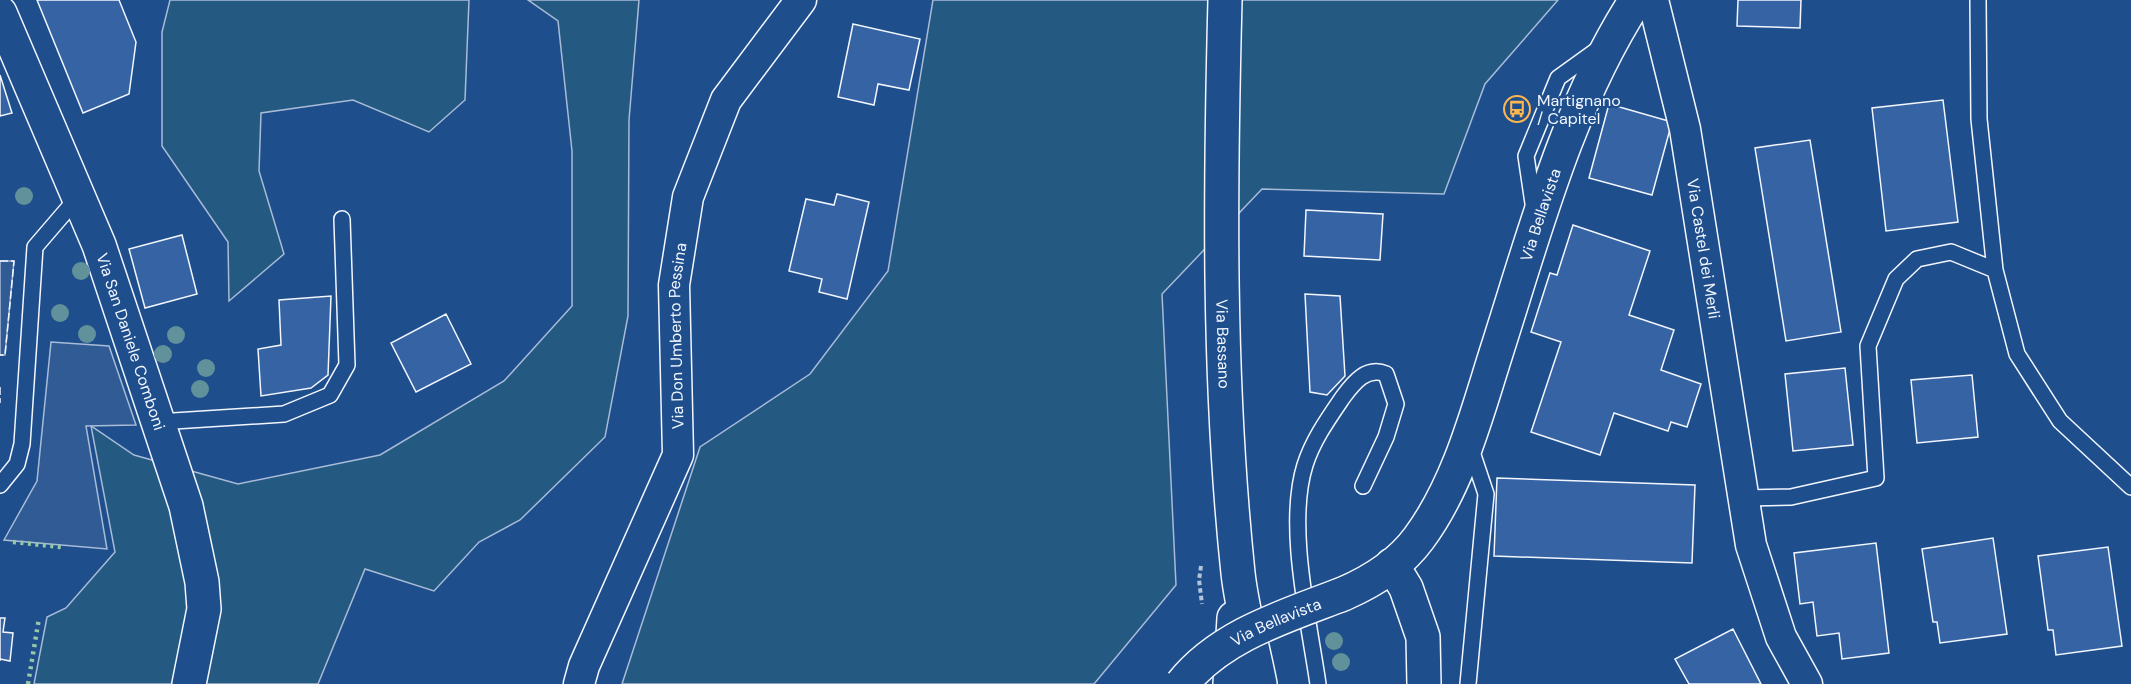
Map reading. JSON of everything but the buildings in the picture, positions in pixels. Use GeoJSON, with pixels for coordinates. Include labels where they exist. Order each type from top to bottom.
{"type":"FeatureCollection","features":[{"type":"Feature","properties":{"kind":"street","name":"Via Don Umberto Pessina"},"geometry":{"type":"LineString","coordinates":[[579,684],[678,455],[674,285],[688,197],[726,100],[801,0]]}},
{"type":"Feature","properties":{"kind":"street","name":"Via Bassano"},"geometry":{"type":"LineString","coordinates":[[1225,0],[1221,204],[1223,349],[1238,575],[1260,684]]}},
{"type":"Feature","properties":{"kind":"street","name":"Via Bellavista"},"geometry":{"type":"LineString","coordinates":[[1182,684],[1216,650],[1269,623],[1363,586],[1392,566],[1418,540],[1437,512],[1467,438],[1572,126],[1611,40],[1636,0]]}},
{"type":"Feature","properties":{"kind":"street","name":"Via Castel dei Merli"},"geometry":{"type":"LineString","coordinates":[[1653,0],[1685,129],[1751,545],[1778,627],[1807,684]]}},
{"type":"Feature","properties":{"kind":"street","name":"Via San Daniele Comboni"},"geometry":{"type":"LineString","coordinates":[[0,13],[99,245],[186,506],[202,582],[204,609],[189,684]]}},
{"type":"Feature","properties":{"kind":"street"},"geometry":{"type":"LineString","coordinates":[[1392,566],[1406,588],[1423,638],[1424,684]]}},
{"type":"Feature","properties":{"kind":"street"},"geometry":{"type":"LineString","coordinates":[[1230,684],[1238,575]]}},
{"type":"Feature","properties":{"kind":"street"},"geometry":{"type":"LineString","coordinates":[[1238,575],[1270,684]]}},
{"type":"Feature","properties":{"kind":"lane"},"geometry":{"type":"LineString","coordinates":[[1978,0],[1979,119],[1995,270],[2017,354],[2060,421],[2131,487]]}},
{"type":"Feature","properties":{"kind":"lane"},"geometry":{"type":"LineString","coordinates":[[0,485],[17,464],[22,444],[35,247],[78,197]]}},
{"type":"Feature","properties":{"kind":"lane"},"geometry":{"type":"LineString","coordinates":[[158,422],[284,414],[330,395],[347,365],[342,219]]}},
{"type":"Feature","properties":{"kind":"lane"},"geometry":{"type":"LineString","coordinates":[[1745,498],[1791,497],[1876,478],[1868,346],[1896,279],[1917,259],[1951,252],[1995,270]]}},
{"type":"Feature","properties":{"kind":"lane"},"geometry":{"type":"LineString","coordinates":[[1318,684],[1296,533],[1304,467],[1319,432],[1349,389],[1368,371],[1377,370],[1386,374],[1396,404],[1386,437],[1363,486]]}},
{"type":"Feature","properties":{"kind":"lane"},"geometry":{"type":"LineString","coordinates":[[1467,438],[1486,494],[1468,684]]}},
{"type":"Feature","properties":{"kind":"shaded area"},"geometry":{"type":"Polygon","coordinates":[[[170,0],[469,0],[465,100],[429,132],[353,100],[261,113],[259,171],[284,254],[229,301],[228,242],[162,146],[162,32],[170,0]]]}},
{"type":"Feature","properties":{"kind":"shaded area"},"geometry":{"type":"Polygon","coordinates":[[[528,0],[639,0],[629,120],[628,316],[605,437],[520,520],[479,542],[434,591],[365,569],[318,684],[34,684],[47,617],[66,608],[115,552],[91,426],[134,455],[238,484],[380,455],[504,381],[572,306],[572,151],[558,21],[528,0]]]}},
{"type":"Feature","properties":{"kind":"shaded area"},"geometry":{"type":"Polygon","coordinates":[[[933,0],[1558,0],[1485,84],[1444,194],[1262,189],[1162,294],[1176,585],[1094,684],[622,684],[700,447],[810,374],[888,271],[933,0]]]}},
{"type":"Feature","properties":{"kind":"shaded area"},"geometry":{"type":"Polygon","coordinates":[[[0,261],[14,261],[5,355],[0,355],[0,261]]]}},
{"type":"Feature","properties":{"kind":"shaded area"},"geometry":{"type":"Polygon","coordinates":[[[51,342],[109,346],[136,425],[86,426],[107,549],[4,540],[37,481],[51,342]]]}},
{"type":"Feature","properties":{"kind":"hedge"},"geometry":{"type":"LineString","coordinates":[[13,542],[61,547]]}},
{"type":"Feature","properties":{"kind":"hedge"},"geometry":{"type":"LineString","coordinates":[[28,684],[39,618]]}},
{"type":"Feature","properties":{"kind":"fence"},"geometry":{"type":"LineString","coordinates":[[0,261],[14,261],[5,355],[0,355]]}},
{"type":"Feature","properties":{"kind":"fence"},"geometry":{"type":"LineString","coordinates":[[0,387],[0,403]]}},
{"type":"Feature","properties":{"kind":"place","name":"Martignano / Capitel"},"geometry":{"type":"Point","coordinates":[1517,109]}}]}
